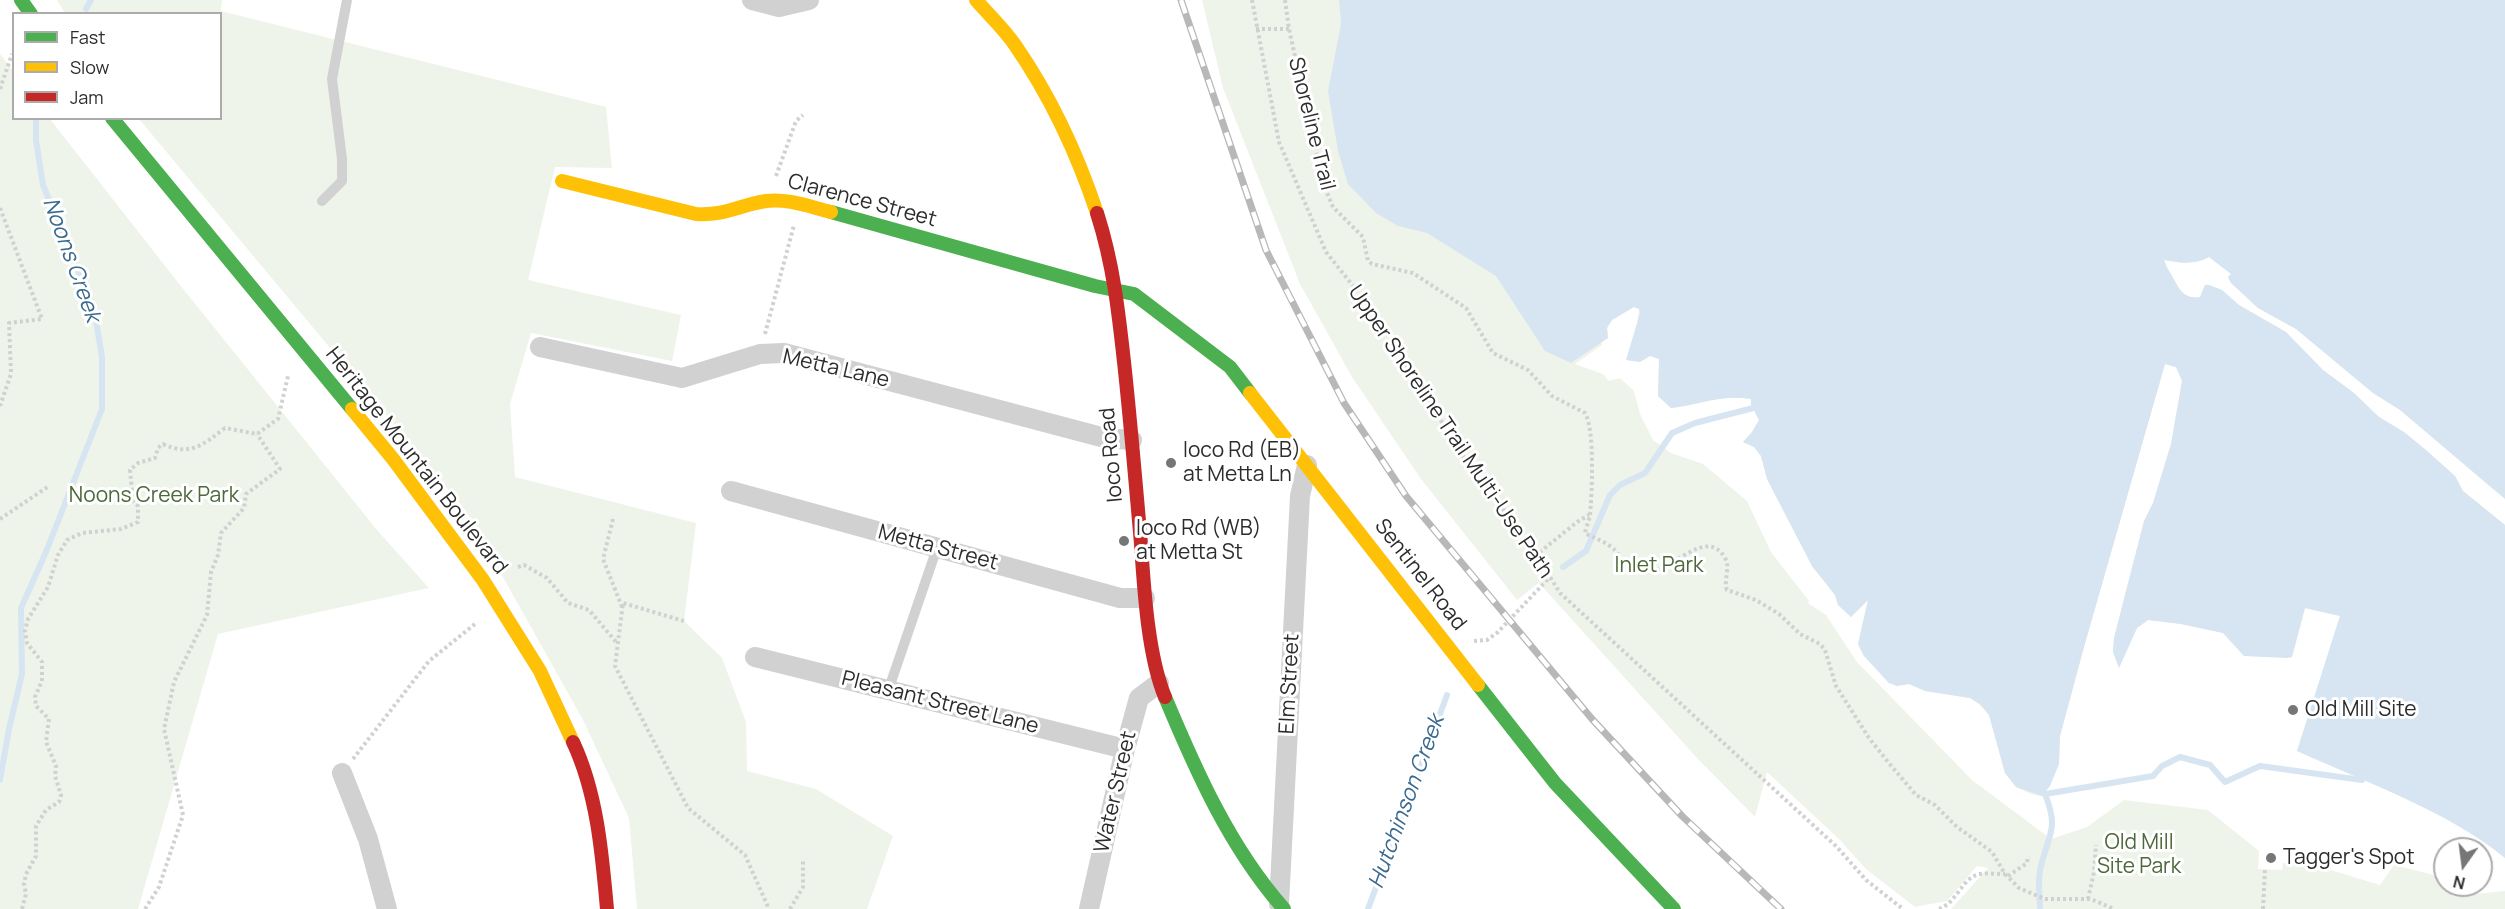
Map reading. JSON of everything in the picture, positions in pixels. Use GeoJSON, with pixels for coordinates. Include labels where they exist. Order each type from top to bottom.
{"type":"FeatureCollection","features":[{"type":"Feature","properties":{"kind":"main road"},"geometry":{"type":"LineString","coordinates":[[21,0],[30,12]]}},
{"type":"Feature","properties":{"kind":"main road","name":"Ioco Road"},"geometry":{"type":"LineString","coordinates":[[976,0],[1014,42],[1052,103],[1082,169],[1109,251],[1116,290],[1132,440],[1145,598],[1159,683],[1195,769],[1230,833],[1268,891],[1282,906]]}},
{"type":"Feature","properties":{"kind":"main road","name":"Heritage Mountain Boulevard"},"geometry":{"type":"LineString","coordinates":[[114,120],[393,459],[471,561],[540,671],[581,759],[602,848],[607,909]]}},
{"type":"Feature","properties":{"kind":"main road","name":"Clarence Street"},"geometry":{"type":"LineString","coordinates":[[562,181],[696,214],[714,215],[757,201],[773,199],[799,204],[1116,290]]}},
{"type":"Feature","properties":{"kind":"main road","name":"Sentinel Road"},"geometry":{"type":"LineString","coordinates":[[1116,290],[1134,294],[1230,367],[1555,783],[1674,909]]}},
{"type":"Feature","properties":{"kind":"street"},"geometry":{"type":"LineString","coordinates":[[752,0],[779,7],[809,0]]}},
{"type":"Feature","properties":{"kind":"street","name":"Metta Lane"},"geometry":{"type":"LineString","coordinates":[[540,347],[682,378],[760,354],[784,353],[1106,438],[1132,440]]}},
{"type":"Feature","properties":{"kind":"street","name":"Elm Street"},"geometry":{"type":"LineString","coordinates":[[1282,906],[1300,496],[1307,465]]}},
{"type":"Feature","properties":{"kind":"street","name":"Metta Street"},"geometry":{"type":"LineString","coordinates":[[731,491],[1120,598],[1145,598]]}},
{"type":"Feature","properties":{"kind":"street","name":"Pleasant Street Lane"},"geometry":{"type":"LineString","coordinates":[[755,657],[1125,749]]}},
{"type":"Feature","properties":{"kind":"street","name":"Water Street"},"geometry":{"type":"LineString","coordinates":[[1089,909],[1125,749],[1139,698],[1159,683]]}},
{"type":"Feature","properties":{"kind":"street"},"geometry":{"type":"LineString","coordinates":[[342,773],[368,839],[387,909]]}},
{"type":"Feature","properties":{"kind":"lane"},"geometry":{"type":"LineString","coordinates":[[322,201],[342,181],[342,159],[332,79],[347,0]]}},
{"type":"Feature","properties":{"kind":"lane"},"geometry":{"type":"LineString","coordinates":[[888,691],[938,548]]}},
{"type":"Feature","properties":{"kind":"path","name":"Upper Shoreline Trail Multi-Use Path"},"geometry":{"type":"LineString","coordinates":[[1252,0],[1279,142],[1326,252],[1373,311],[1471,469],[1525,537],[1549,578],[1560,593],[1837,847],[1866,880],[1903,909]]}},
{"type":"Feature","properties":{"kind":"path","name":"Shoreline Trail"},"geometry":{"type":"LineString","coordinates":[[1285,0],[1289,29],[1323,183],[1333,207],[1362,237],[1366,256],[1372,264],[1413,273],[1466,308],[1493,352],[1528,370],[1552,396],[1580,410],[1588,418],[1592,449],[1590,515],[1585,533],[1606,543],[1616,551],[1625,566],[1646,573],[1657,572],[1695,549],[1703,547],[1720,552],[1727,563],[1725,585],[1727,590],[1769,607],[1800,634],[1820,644],[1825,650],[1836,686],[1869,738],[1916,795],[1935,805],[1957,827],[1992,852],[2007,875],[2019,888],[2031,895],[2045,900],[2088,899],[2114,909]]}},
{"type":"Feature","properties":{"kind":"path"},"geometry":{"type":"LineString","coordinates":[[1256,29],[1289,29]]}},
{"type":"Feature","properties":{"kind":"path"},"geometry":{"type":"LineString","coordinates":[[0,88],[12,54]]}},
{"type":"Feature","properties":{"kind":"path"},"geometry":{"type":"LineString","coordinates":[[773,199],[777,173],[796,121],[803,115]]}},
{"type":"Feature","properties":{"kind":"path"},"geometry":{"type":"LineString","coordinates":[[760,354],[799,204]]}},
{"type":"Feature","properties":{"kind":"path"},"geometry":{"type":"LineString","coordinates":[[0,208],[42,319],[9,323],[10,374],[0,406]]}},
{"type":"Feature","properties":{"kind":"path"},"geometry":{"type":"LineString","coordinates":[[22,909],[26,894],[24,884],[26,874],[36,856],[36,826],[46,810],[59,802],[61,795],[55,776],[53,755],[46,742],[49,719],[36,706],[35,697],[42,681],[42,662],[27,642],[25,631],[28,619],[48,587],[58,555],[67,540],[82,532],[122,529],[138,522],[138,506],[133,501],[130,470],[138,463],[155,458],[158,448],[164,444],[174,449],[200,448],[225,428],[257,434],[278,419],[288,376]]}},
{"type":"Feature","properties":{"kind":"path"},"geometry":{"type":"LineString","coordinates":[[145,909],[159,887],[183,815],[164,729],[174,682],[207,615],[211,572],[218,555],[220,533],[243,508],[246,494],[279,469],[257,434]]}},
{"type":"Feature","properties":{"kind":"path"},"geometry":{"type":"LineString","coordinates":[[0,519],[49,486]]}},
{"type":"Feature","properties":{"kind":"path"},"geometry":{"type":"LineString","coordinates":[[1535,556],[1577,522],[1590,515]]}},
{"type":"Feature","properties":{"kind":"path"},"geometry":{"type":"LineString","coordinates":[[613,519],[603,559],[622,607],[615,666],[688,808],[745,855],[770,909]]}},
{"type":"Feature","properties":{"kind":"path"},"geometry":{"type":"LineString","coordinates":[[518,567],[524,565],[547,578],[568,603],[589,610],[617,644]]}},
{"type":"Feature","properties":{"kind":"path"},"geometry":{"type":"LineString","coordinates":[[1447,644],[1486,640],[1497,633],[1549,578]]}},
{"type":"Feature","properties":{"kind":"path"},"geometry":{"type":"LineString","coordinates":[[622,607],[623,603],[684,621]]}},
{"type":"Feature","properties":{"kind":"path"},"geometry":{"type":"LineString","coordinates":[[342,773],[429,661],[475,624]]}},
{"type":"Feature","properties":{"kind":"path"},"geometry":{"type":"LineString","coordinates":[[2088,899],[2094,872],[2096,845]]}},
{"type":"Feature","properties":{"kind":"path"},"geometry":{"type":"LineString","coordinates":[[1939,909],[1951,904],[1972,877],[1979,874],[2007,875],[2027,863],[2028,856]]}},
{"type":"Feature","properties":{"kind":"path"},"geometry":{"type":"LineString","coordinates":[[790,909],[803,887],[803,861]]}},
{"type":"Feature","properties":{"kind":"path"},"geometry":{"type":"LineString","coordinates":[[2262,909],[2265,869]]}},
{"type":"Feature","properties":{"kind":"green space"},"geometry":{"type":"Polygon","coordinates":[[[57,0],[222,0],[221,11],[606,107],[612,168],[555,167],[528,280],[681,315],[672,361],[531,333],[510,404],[515,477],[696,523],[684,621],[722,658],[746,722],[747,771],[816,789],[893,836],[867,909],[637,909],[629,818],[583,720],[466,511],[140,120],[222,120],[222,12],[64,12],[57,0]]]}},
{"type":"Feature","properties":{"kind":"green space"},"geometry":{"type":"Polygon","coordinates":[[[1202,0],[1339,0],[1341,21],[2149,257],[2170,204],[2505,499],[2400,410],[2373,393],[2296,329],[2258,308],[2231,283],[2228,277],[2231,274],[2209,257],[2193,262],[2164,260],[2185,294],[2200,297],[2205,285],[2209,285],[2222,290],[2239,305],[2286,332],[2323,370],[2354,393],[2379,417],[2404,432],[2426,450],[2455,476],[2463,491],[2505,525],[2505,858],[2493,849],[2493,837],[2476,837],[2433,812],[2297,751],[2340,616],[2305,608],[2292,657],[2244,656],[2223,633],[2148,620],[2137,628],[2119,668],[2113,652],[2114,638],[2144,521],[2153,503],[2171,444],[2182,381],[2176,367],[2165,364],[2060,736],[2059,764],[2045,794],[2041,796],[2031,794],[2016,787],[2005,773],[1989,715],[1980,705],[1970,698],[1925,691],[1909,684],[1897,686],[1889,683],[1864,656],[1858,644],[1868,600],[1851,617],[1838,605],[1835,595],[1812,566],[1767,479],[1761,456],[1754,447],[1743,442],[1759,420],[1751,405],[1751,399],[1721,399],[1671,408],[1658,396],[1659,359],[1650,356],[1640,362],[1626,360],[1636,332],[1639,309],[1633,307],[1612,320],[1607,328],[1608,334],[1373,137],[1601,341],[1602,345],[1575,364],[1603,374],[1609,381],[1620,378],[1634,391],[1640,414],[1653,440],[1671,453],[1703,464],[1747,501],[1771,552],[1809,601],[1808,603],[1826,615],[1857,662],[1972,780],[2051,839],[2087,827],[2124,800],[2208,810],[2259,851],[2258,869],[2282,870],[2283,863],[2304,862],[2380,885],[2394,865],[2433,875],[2433,897],[2493,897],[2493,892],[2505,891],[2505,909],[1951,909],[1988,868],[1977,866],[1947,901],[1915,907],[1866,869],[1840,840],[1767,772],[1755,817],[1697,758],[1539,583],[1517,600],[1421,479],[1352,377],[1300,284],[1223,88],[1202,0]]]}},
{"type":"Feature","properties":{"kind":"green space","name":"Noons Creek Park"},"geometry":{"type":"Polygon","coordinates":[[[0,54],[12,70],[12,120],[51,120],[377,530],[429,588],[218,634],[138,909],[0,909],[0,54]]]}},
{"type":"Feature","properties":{"kind":"shaded area"},"geometry":{"type":"Polygon","coordinates":[[[1339,0],[2505,0],[2505,499],[2400,410],[2373,393],[2296,329],[2258,308],[2231,283],[2228,277],[2231,274],[2209,257],[2187,263],[2164,260],[2185,294],[2200,297],[2205,285],[2209,285],[2222,290],[2239,305],[2286,332],[2323,370],[2354,393],[2379,417],[2404,432],[2426,450],[2455,476],[2463,491],[2505,525],[2505,858],[2493,849],[2493,837],[2476,837],[2433,812],[2297,751],[2340,616],[2305,608],[2292,657],[2287,658],[2244,656],[2223,633],[2148,620],[2137,628],[2119,668],[2113,652],[2114,638],[2144,521],[2153,503],[2171,444],[2182,381],[2176,367],[2165,364],[2060,736],[2059,764],[2050,786],[2042,796],[2016,787],[2005,773],[1989,715],[1980,704],[1970,698],[1925,691],[1909,684],[1897,686],[1889,683],[1864,656],[1858,644],[1868,600],[1851,617],[1838,605],[1835,595],[1812,566],[1767,479],[1761,456],[1754,447],[1743,442],[1759,420],[1751,405],[1751,399],[1721,399],[1671,408],[1658,396],[1659,359],[1650,356],[1640,362],[1626,360],[1640,313],[1639,309],[1634,307],[1612,320],[1607,328],[1608,338],[1571,363],[1545,351],[1496,276],[1427,233],[1398,226],[1376,213],[1348,184],[1338,151],[1328,91],[1341,24],[1339,0]]]}},
{"type":"Feature","properties":{"kind":"waterway","name":"Noons Creek"},"geometry":{"type":"LineString","coordinates":[[86,9],[91,0]]}},
{"type":"Feature","properties":{"kind":"waterway","name":"Noons Creek"},"geometry":{"type":"LineString","coordinates":[[0,780],[22,674],[21,608],[46,552],[102,409],[102,357],[94,309],[43,185],[36,140],[36,120]]}},
{"type":"Feature","properties":{"kind":"waterway","name":"Hutchinson Creek"},"geometry":{"type":"LineString","coordinates":[[1563,567],[1586,551],[1610,495],[1620,485],[1645,473],[1672,433],[1695,423],[1761,406]]}},
{"type":"Feature","properties":{"kind":"waterway","name":"Hutchinson Creek"},"geometry":{"type":"LineString","coordinates":[[1368,909],[1447,695]]}},
{"type":"Feature","properties":{"kind":"waterway"},"geometry":{"type":"LineString","coordinates":[[2040,909],[2040,871],[2052,823],[2045,794],[2153,776],[2162,766],[2180,757],[2210,765],[2225,782],[2260,766],[2362,780]]}},
{"type":"Feature","properties":{"kind":"railway"},"geometry":{"type":"LineString","coordinates":[[1181,0],[1266,250],[1344,403],[1406,496],[1592,719],[1682,816],[1781,909]]}},
{"type":"Feature","properties":{"kind":"traffic: fast"},"geometry":{"type":"LineString","coordinates":[[21,0],[30,12]]}},
{"type":"Feature","properties":{"kind":"traffic: fast"},"geometry":{"type":"LineString","coordinates":[[114,120],[352,409]]}},
{"type":"Feature","properties":{"kind":"traffic: fast"},"geometry":{"type":"LineString","coordinates":[[831,212],[1095,286],[1134,294],[1230,367],[1250,393]]}},
{"type":"Feature","properties":{"kind":"traffic: fast"},"geometry":{"type":"LineString","coordinates":[[1478,685],[1555,783],[1674,909]]}},
{"type":"Feature","properties":{"kind":"traffic: fast"},"geometry":{"type":"LineString","coordinates":[[1165,697],[1202,781],[1231,835],[1247,861],[1284,909]]}},
{"type":"Feature","properties":{"kind":"traffic: slow"},"geometry":{"type":"LineString","coordinates":[[976,0],[1011,39],[1040,85],[1072,147],[1097,213]]}},
{"type":"Feature","properties":{"kind":"traffic: slow"},"geometry":{"type":"LineString","coordinates":[[562,181],[696,214],[724,212],[774,200],[831,212]]}},
{"type":"Feature","properties":{"kind":"traffic: slow"},"geometry":{"type":"LineString","coordinates":[[1250,393],[1478,685]]}},
{"type":"Feature","properties":{"kind":"traffic: slow"},"geometry":{"type":"LineString","coordinates":[[352,409],[393,459],[483,580],[540,671],[573,742]]}},
{"type":"Feature","properties":{"kind":"traffic: jam"},"geometry":{"type":"LineString","coordinates":[[1097,213],[1108,252],[1118,311],[1148,622],[1154,662],[1165,697]]}},
{"type":"Feature","properties":{"kind":"traffic: jam"},"geometry":{"type":"LineString","coordinates":[[573,742],[593,802],[607,909]]}},
{"type":"Feature","properties":{"kind":"place","name":"Ioco Rd (EB) at Metta Ln"},"geometry":{"type":"Point","coordinates":[1171,463]}},
{"type":"Feature","properties":{"kind":"place","name":"Ioco Rd (WB) at Metta St"},"geometry":{"type":"Point","coordinates":[1124,541]}},
{"type":"Feature","properties":{"kind":"place","name":"Old Mill Site"},"geometry":{"type":"Point","coordinates":[2293,710]}},
{"type":"Feature","properties":{"kind":"place","name":"Tagger's Spot"},"geometry":{"type":"Point","coordinates":[2271,858]}},
{"type":"Feature","properties":{"kind":"park label","name":"Inlet Park"},"geometry":{"type":"Point","coordinates":[1659,566]}},
{"type":"Feature","properties":{"kind":"park label","name":"Old Mill Site Park"},"geometry":{"type":"Point","coordinates":[2139,855]}}]}
